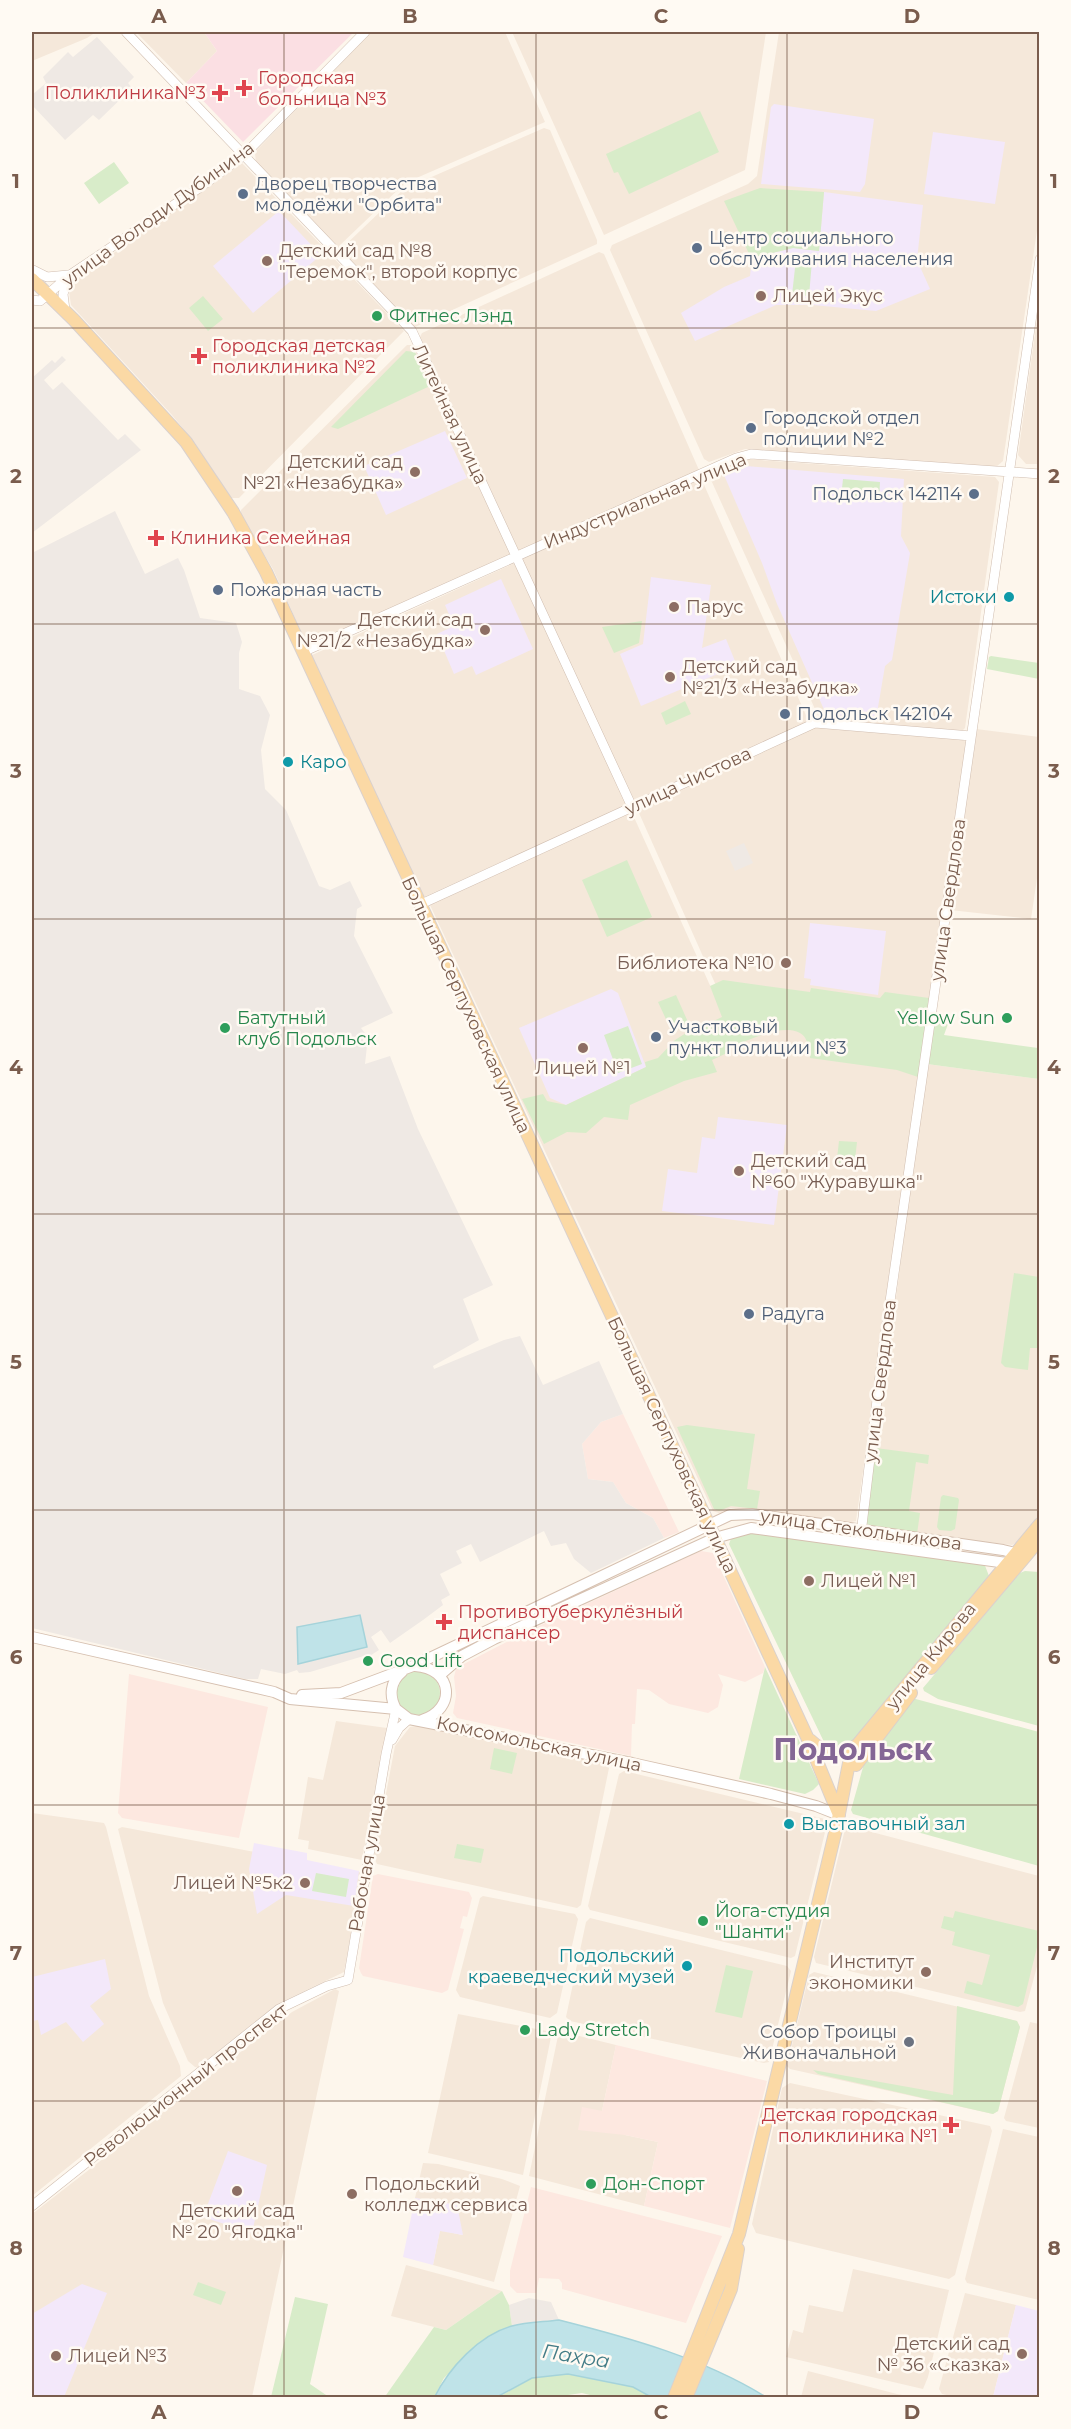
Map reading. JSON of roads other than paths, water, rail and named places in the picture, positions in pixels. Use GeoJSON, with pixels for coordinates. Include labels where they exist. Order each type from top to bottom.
{"type":"FeatureCollection","features":[{"type":"Feature","properties":{"kind":"main road","name":"Большая Серпуховская улица"},"geometry":{"type":"LineString","coordinates":[[32,273],[186,442],[237,518],[266,572],[709,1524],[807,1737],[839,1815]]}},
{"type":"Feature","properties":{"kind":"main road","name":"улица Стекольникова"},"geometry":{"type":"LineString","coordinates":[[409,1668],[730,1515],[752,1514],[861,1530],[1017,1559]]}},
{"type":"Feature","properties":{"kind":"main road","name":"улица Кирова"},"geometry":{"type":"LineString","coordinates":[[847,1779],[866,1749],[1017,1559],[1040,1524]]}},
{"type":"Feature","properties":{"kind":"main road","name":"улица Стекольникова"},"geometry":{"type":"LineString","coordinates":[[715,1538],[737,1530],[751,1528],[1017,1559]]}},
{"type":"Feature","properties":{"kind":"main road"},"geometry":{"type":"LineString","coordinates":[[440,1675],[462,1656],[494,1639],[715,1538]]}},
{"type":"Feature","properties":{"kind":"main road","name":"улица Кирова"},"geometry":{"type":"LineString","coordinates":[[847,1779],[849,1764],[858,1744],[1017,1559],[1040,1539]]}},
{"type":"Feature","properties":{"kind":"main road"},"geometry":{"type":"LineString","coordinates":[[32,1637],[274,1692],[312,1695],[341,1693],[409,1668],[428,1667],[440,1675],[446,1686],[446,1698],[441,1709],[433,1717],[421,1720]]}},
{"type":"Feature","properties":{"kind":"main road"},"geometry":{"type":"LineString","coordinates":[[396,1709],[391,1695],[392,1688],[398,1674],[409,1668]]}},
{"type":"Feature","properties":{"kind":"main road"},"geometry":{"type":"LineString","coordinates":[[274,1692],[290,1699],[396,1709],[409,1719]]}},
{"type":"Feature","properties":{"kind":"main road","name":"Комсомольская улица"},"geometry":{"type":"LineString","coordinates":[[409,1719],[632,1763],[805,1802],[839,1815]]}},
{"type":"Feature","properties":{"kind":"main road"},"geometry":{"type":"LineString","coordinates":[[807,1737],[827,1752],[847,1753],[858,1744]]}},
{"type":"Feature","properties":{"kind":"main road"},"geometry":{"type":"LineString","coordinates":[[805,1802],[815,1801],[831,1793],[847,1779]]}},
{"type":"Feature","properties":{"kind":"main road"},"geometry":{"type":"LineString","coordinates":[[686,2397],[725,2287],[739,2234],[847,1779]]}},
{"type":"Feature","properties":{"kind":"main road"},"geometry":{"type":"LineString","coordinates":[[674,2397],[725,2287]]}},
{"type":"Feature","properties":{"kind":"street","name":"Литейная улица"},"geometry":{"type":"LineString","coordinates":[[126,32],[412,331],[632,807]]}},
{"type":"Feature","properties":{"kind":"street","name":"улица Володи Дубинина"},"geometry":{"type":"LineString","coordinates":[[32,300],[40,301],[70,275],[200,188],[244,155],[365,32]]}},
{"type":"Feature","properties":{"kind":"street","name":"улица Свердлова"},"geometry":{"type":"LineString","coordinates":[[860,1542],[883,1350],[1040,259]]}},
{"type":"Feature","properties":{"kind":"street"},"geometry":{"type":"LineString","coordinates":[[32,273],[47,277],[70,275],[63,294],[65,310]]}},
{"type":"Feature","properties":{"kind":"street","name":"Индустриальная улица"},"geometry":{"type":"LineString","coordinates":[[303,652],[724,463],[752,454],[1040,474]]}},
{"type":"Feature","properties":{"kind":"street","name":"улица Чистова"},"geometry":{"type":"LineString","coordinates":[[419,905],[815,723],[971,736]]}},
{"type":"Feature","properties":{"kind":"street","name":"Рабочая улица"},"geometry":{"type":"LineString","coordinates":[[348,1980],[387,1747],[396,1709]]}},
{"type":"Feature","properties":{"kind":"street","name":"Рабочая улица"},"geometry":{"type":"LineString","coordinates":[[387,1747],[399,1728],[409,1719]]}},
{"type":"Feature","properties":{"kind":"street","name":"Революционный проспект"},"geometry":{"type":"LineString","coordinates":[[32,2206],[279,2009],[327,1986],[348,1980]]}},
{"type":"Feature","properties":{"kind":"water"},"geometry":{"type":"Polygon","coordinates":[[[360,1615],[367,1647],[298,1664],[297,1627],[360,1615]]]}},
{"type":"Feature","properties":{"kind":"water","name":"Пахра"},"geometry":{"type":"Polygon","coordinates":[[[559,2320],[639,2342],[692,2360],[766,2397],[651,2397],[633,2387],[568,2374],[532,2378],[497,2397],[434,2398],[457,2364],[488,2337],[500,2330],[517,2325],[559,2320]]]}},
{"type":"Feature","properties":{"kind":"place","name":"Городская больница №3"},"geometry":{"type":"Point","coordinates":[244,88]}},
{"type":"Feature","properties":{"kind":"place","name":"Поликлиника№3"},"geometry":{"type":"Point","coordinates":[220,93]}},
{"type":"Feature","properties":{"kind":"place","name":"Дворец творчества молодёжи \"Орбита\""},"geometry":{"type":"Point","coordinates":[243,194]}},
{"type":"Feature","properties":{"kind":"place","name":"Центр социального обслуживания населения"},"geometry":{"type":"Point","coordinates":[697,248]}},
{"type":"Feature","properties":{"kind":"place","name":"Детский сад №8 \"Теремок\", второй корпус"},"geometry":{"type":"Point","coordinates":[267,261]}},
{"type":"Feature","properties":{"kind":"place","name":"Лицей Экус"},"geometry":{"type":"Point","coordinates":[761,296]}},
{"type":"Feature","properties":{"kind":"place","name":"Фитнес Лэнд"},"geometry":{"type":"Point","coordinates":[377,316]}},
{"type":"Feature","properties":{"kind":"place","name":"Городская детская поликлиника №2"},"geometry":{"type":"Point","coordinates":[199,356]}},
{"type":"Feature","properties":{"kind":"place","name":"Городской отдел полиции №2"},"geometry":{"type":"Point","coordinates":[751,428]}},
{"type":"Feature","properties":{"kind":"place","name":"Детский сад №21 «Незабудка»"},"geometry":{"type":"Point","coordinates":[415,472]}},
{"type":"Feature","properties":{"kind":"place","name":"Подольск 142114"},"geometry":{"type":"Point","coordinates":[974,494]}},
{"type":"Feature","properties":{"kind":"place","name":"Клиника Семейная"},"geometry":{"type":"Point","coordinates":[156,538]}},
{"type":"Feature","properties":{"kind":"place","name":"Пожарная часть"},"geometry":{"type":"Point","coordinates":[218,590]}},
{"type":"Feature","properties":{"kind":"place","name":"Истоки"},"geometry":{"type":"Point","coordinates":[1009,597]}},
{"type":"Feature","properties":{"kind":"place","name":"Парус"},"geometry":{"type":"Point","coordinates":[674,607]}},
{"type":"Feature","properties":{"kind":"place","name":"Детский сад №21/2 «Незабудка»"},"geometry":{"type":"Point","coordinates":[485,630]}},
{"type":"Feature","properties":{"kind":"place","name":"Детский сад №21/3 «Незабудка»"},"geometry":{"type":"Point","coordinates":[670,677]}},
{"type":"Feature","properties":{"kind":"place","name":"Подольск 142104"},"geometry":{"type":"Point","coordinates":[785,714]}},
{"type":"Feature","properties":{"kind":"place","name":"Каро"},"geometry":{"type":"Point","coordinates":[288,762]}},
{"type":"Feature","properties":{"kind":"place","name":"Библиотека №10"},"geometry":{"type":"Point","coordinates":[786,963]}},
{"type":"Feature","properties":{"kind":"place","name":"Yellow Sun"},"geometry":{"type":"Point","coordinates":[1007,1018]}},
{"type":"Feature","properties":{"kind":"place","name":"Батутный клуб Подольск"},"geometry":{"type":"Point","coordinates":[225,1028]}},
{"type":"Feature","properties":{"kind":"place","name":"Участковый пункт полиции №3"},"geometry":{"type":"Point","coordinates":[656,1037]}},
{"type":"Feature","properties":{"kind":"place","name":"Лицей №1"},"geometry":{"type":"Point","coordinates":[583,1048]}},
{"type":"Feature","properties":{"kind":"place","name":"Детский сад №60 \"Журавушка\""},"geometry":{"type":"Point","coordinates":[739,1171]}},
{"type":"Feature","properties":{"kind":"place","name":"Радуга"},"geometry":{"type":"Point","coordinates":[749,1314]}},
{"type":"Feature","properties":{"kind":"place","name":"Лицeй №1"},"geometry":{"type":"Point","coordinates":[809,1581]}},
{"type":"Feature","properties":{"kind":"place","name":"Противотуберкулёзный диспансер"},"geometry":{"type":"Point","coordinates":[444,1622]}},
{"type":"Feature","properties":{"kind":"place","name":"Good Lift"},"geometry":{"type":"Point","coordinates":[368,1661]}},
{"type":"Feature","properties":{"kind":"place","name":"Выставочный зал"},"geometry":{"type":"Point","coordinates":[789,1824]}},
{"type":"Feature","properties":{"kind":"place","name":"Лицей №5к2"},"geometry":{"type":"Point","coordinates":[305,1883]}},
{"type":"Feature","properties":{"kind":"place","name":"Йога-студия \"Шанти\""},"geometry":{"type":"Point","coordinates":[703,1921]}},
{"type":"Feature","properties":{"kind":"place","name":"Подольский краеведческий музей"},"geometry":{"type":"Point","coordinates":[687,1966]}},
{"type":"Feature","properties":{"kind":"place","name":"Институт экономики"},"geometry":{"type":"Point","coordinates":[926,1972]}},
{"type":"Feature","properties":{"kind":"place","name":"Lady Stretch"},"geometry":{"type":"Point","coordinates":[525,2030]}},
{"type":"Feature","properties":{"kind":"place","name":"Собор Троицы Живоначальной"},"geometry":{"type":"Point","coordinates":[909,2042]}},
{"type":"Feature","properties":{"kind":"place","name":"Детская городская поликлиника №1"},"geometry":{"type":"Point","coordinates":[951,2125]}},
{"type":"Feature","properties":{"kind":"place","name":"Дон-Спорт"},"geometry":{"type":"Point","coordinates":[591,2184]}},
{"type":"Feature","properties":{"kind":"place","name":"Детский сад № 20 \"Ягодка\""},"geometry":{"type":"Point","coordinates":[237,2191]}},
{"type":"Feature","properties":{"kind":"place","name":"Подольский колледж сервиса"},"geometry":{"type":"Point","coordinates":[352,2194]}},
{"type":"Feature","properties":{"kind":"place","name":"Детский сад № 36 «Сказка»"},"geometry":{"type":"Point","coordinates":[1022,2354]}},
{"type":"Feature","properties":{"kind":"place","name":"Лицей №3"},"geometry":{"type":"Point","coordinates":[56,2356]}},
{"type":"Feature","properties":{"kind":"district","name":"Подольск"},"geometry":{"type":"Point","coordinates":[853,1749]}}]}
